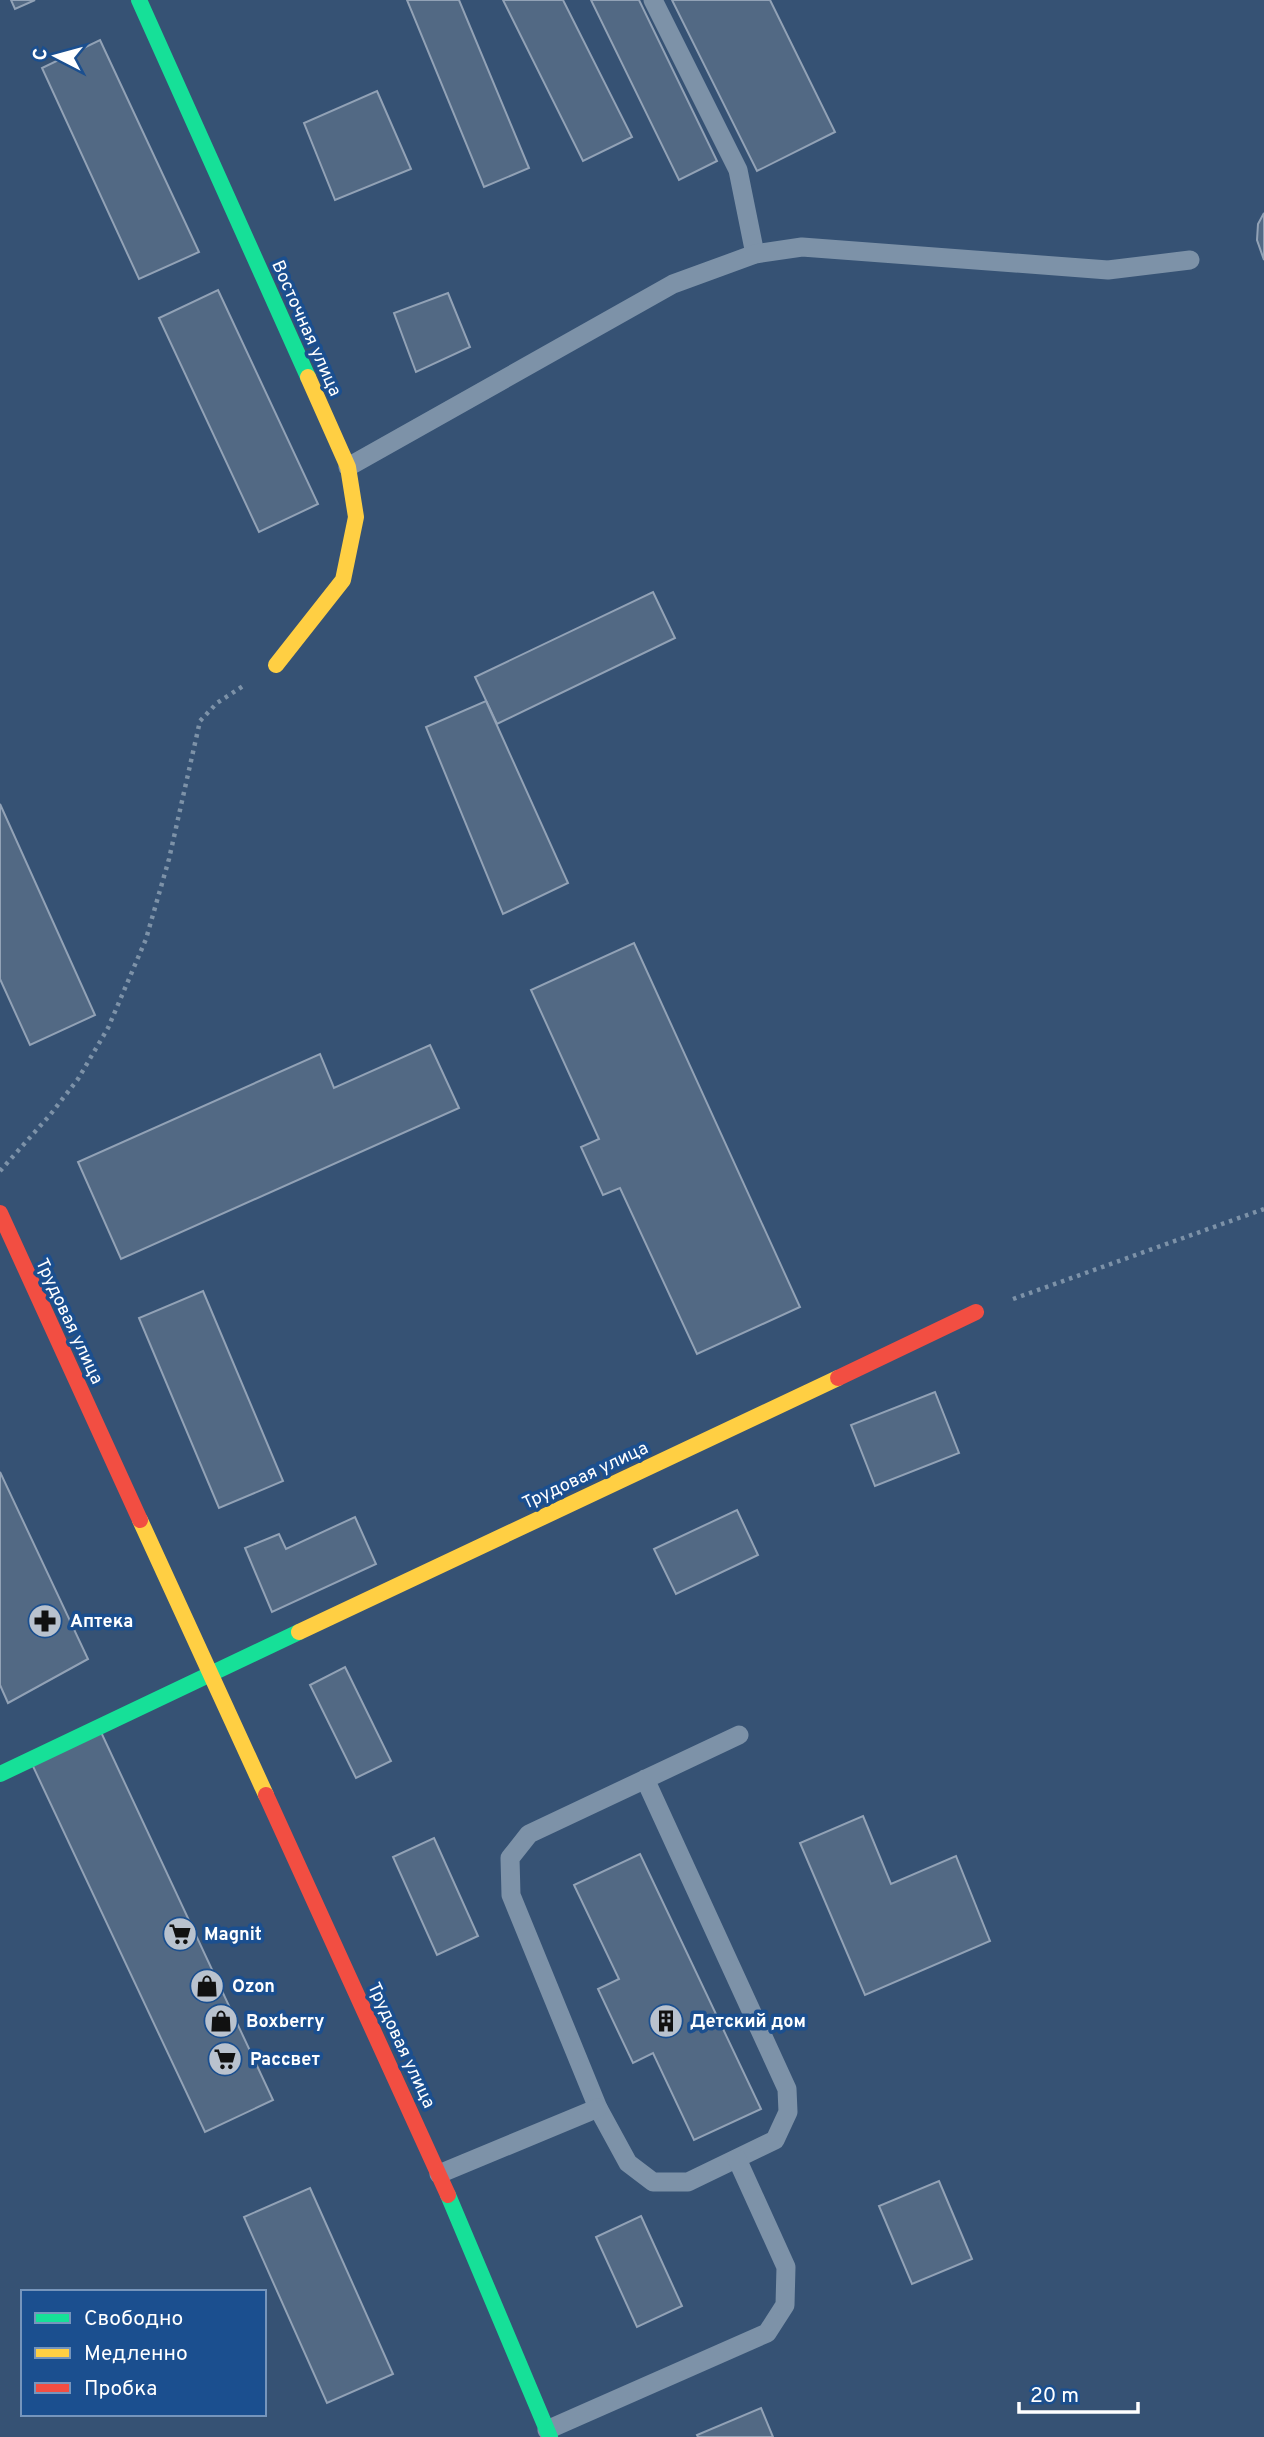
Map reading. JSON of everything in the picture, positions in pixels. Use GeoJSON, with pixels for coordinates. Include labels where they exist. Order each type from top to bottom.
{"type":"FeatureCollection","features":[{"type":"Feature","properties":{"kind":"street","name":"Восточная улица"},"geometry":{"type":"LineString","coordinates":[[139,0],[348,467],[356,517],[343,580],[276,665]]}},
{"type":"Feature","properties":{"kind":"street","name":"Трудовая улица"},"geometry":{"type":"LineString","coordinates":[[0,1213],[439,2174],[549,2434]]}},
{"type":"Feature","properties":{"kind":"street","name":"Трудовая улица"},"geometry":{"type":"LineString","coordinates":[[210,1673],[976,1312]]}},
{"type":"Feature","properties":{"kind":"street"},"geometry":{"type":"LineString","coordinates":[[0,1774],[210,1673]]}},
{"type":"Feature","properties":{"kind":"lane"},"geometry":{"type":"LineString","coordinates":[[653,0],[738,170],[755,254]]}},
{"type":"Feature","properties":{"kind":"lane"},"geometry":{"type":"LineString","coordinates":[[348,467],[673,284],[755,254],[802,247],[1108,270],[1190,260]]}},
{"type":"Feature","properties":{"kind":"lane"},"geometry":{"type":"LineString","coordinates":[[645,1779],[786,2089],[788,2112],[775,2140],[688,2182],[653,2182],[628,2163],[597,2108],[511,1895],[510,1858],[529,1834],[645,1779],[740,1735]]}},
{"type":"Feature","properties":{"kind":"lane"},"geometry":{"type":"LineString","coordinates":[[439,2174],[597,2108]]}},
{"type":"Feature","properties":{"kind":"lane"},"geometry":{"type":"LineString","coordinates":[[549,2434],[767,2333],[785,2305],[786,2267],[737,2158]]}},
{"type":"Feature","properties":{"kind":"path"},"geometry":{"type":"LineString","coordinates":[[0,1171],[78,1079],[108,1028],[146,939],[169,859],[200,721],[217,703],[276,665]]}},
{"type":"Feature","properties":{"kind":"path"},"geometry":{"type":"LineString","coordinates":[[976,1312],[1264,1209]]}},
{"type":"Feature","properties":{"kind":"building"},"geometry":{"type":"Polygon","coordinates":[[[11,0],[35,0],[15,9],[11,0]]]}},
{"type":"Feature","properties":{"kind":"building"},"geometry":{"type":"Polygon","coordinates":[[[407,0],[459,0],[529,168],[484,187],[407,0]]]}},
{"type":"Feature","properties":{"kind":"building"},"geometry":{"type":"Polygon","coordinates":[[[503,0],[563,0],[632,137],[583,161],[503,0]]]}},
{"type":"Feature","properties":{"kind":"building"},"geometry":{"type":"Polygon","coordinates":[[[591,0],[639,0],[717,161],[679,180],[591,0]]]}},
{"type":"Feature","properties":{"kind":"building"},"geometry":{"type":"Polygon","coordinates":[[[672,0],[770,0],[835,132],[757,171],[672,0]]]}},
{"type":"Feature","properties":{"kind":"building"},"geometry":{"type":"Polygon","coordinates":[[[100,40],[199,252],[139,279],[42,68],[100,40]]]}},
{"type":"Feature","properties":{"kind":"building"},"geometry":{"type":"Polygon","coordinates":[[[377,91],[411,169],[335,200],[304,123],[377,91]]]}},
{"type":"Feature","properties":{"kind":"building"},"geometry":{"type":"Polygon","coordinates":[[[1264,213],[1264,260],[1257,240],[1258,224],[1264,213]]]}},
{"type":"Feature","properties":{"kind":"building"},"geometry":{"type":"Polygon","coordinates":[[[218,290],[318,504],[259,532],[159,318],[218,290]]]}},
{"type":"Feature","properties":{"kind":"building"},"geometry":{"type":"Polygon","coordinates":[[[448,293],[470,347],[416,372],[394,313],[448,293]]]}},
{"type":"Feature","properties":{"kind":"building"},"geometry":{"type":"Polygon","coordinates":[[[653,592],[675,638],[497,724],[475,677],[653,592]]]}},
{"type":"Feature","properties":{"kind":"building"},"geometry":{"type":"Polygon","coordinates":[[[486,701],[568,883],[503,914],[426,727],[486,701]]]}},
{"type":"Feature","properties":{"kind":"building"},"geometry":{"type":"Polygon","coordinates":[[[0,804],[95,1015],[30,1045],[0,979],[0,804]]]}},
{"type":"Feature","properties":{"kind":"building"},"geometry":{"type":"Polygon","coordinates":[[[634,943],[800,1307],[697,1354],[620,1188],[603,1195],[581,1147],[599,1139],[531,990],[634,943]]]}},
{"type":"Feature","properties":{"kind":"building"},"geometry":{"type":"Polygon","coordinates":[[[430,1045],[459,1108],[121,1259],[78,1162],[320,1054],[334,1088],[430,1045]]]}},
{"type":"Feature","properties":{"kind":"building"},"geometry":{"type":"Polygon","coordinates":[[[203,1291],[283,1481],[219,1508],[139,1318],[203,1291]]]}},
{"type":"Feature","properties":{"kind":"building"},"geometry":{"type":"Polygon","coordinates":[[[935,1392],[959,1453],[875,1486],[851,1425],[935,1392]]]}},
{"type":"Feature","properties":{"kind":"building"},"geometry":{"type":"Polygon","coordinates":[[[0,1472],[88,1659],[8,1703],[0,1685],[0,1472]]]}},
{"type":"Feature","properties":{"kind":"building"},"geometry":{"type":"Polygon","coordinates":[[[737,1510],[758,1555],[676,1594],[654,1549],[737,1510]]]}},
{"type":"Feature","properties":{"kind":"building"},"geometry":{"type":"Polygon","coordinates":[[[355,1517],[376,1564],[272,1612],[245,1548],[279,1534],[286,1549],[355,1517]]]}},
{"type":"Feature","properties":{"kind":"building"},"geometry":{"type":"Polygon","coordinates":[[[345,1667],[391,1761],[356,1778],[310,1685],[345,1667]]]}},
{"type":"Feature","properties":{"kind":"building"},"geometry":{"type":"Polygon","coordinates":[[[100,1730],[273,2100],[205,2132],[31,1762],[100,1730]]]}},
{"type":"Feature","properties":{"kind":"building"},"geometry":{"type":"Polygon","coordinates":[[[863,1816],[891,1884],[956,1856],[990,1941],[865,1995],[800,1843],[863,1816]]]}},
{"type":"Feature","properties":{"kind":"building"},"geometry":{"type":"Polygon","coordinates":[[[434,1838],[478,1936],[437,1955],[393,1857],[434,1838]]]}},
{"type":"Feature","properties":{"kind":"building","name":"Детский дом"},"geometry":{"type":"Polygon","coordinates":[[[640,1854],[761,2109],[694,2140],[653,2053],[633,2063],[598,1989],[619,1979],[574,1885],[640,1854]]]}},
{"type":"Feature","properties":{"kind":"building"},"geometry":{"type":"Polygon","coordinates":[[[939,2181],[972,2259],[912,2284],[879,2206],[939,2181]]]}},
{"type":"Feature","properties":{"kind":"building"},"geometry":{"type":"Polygon","coordinates":[[[310,2188],[393,2374],[327,2403],[244,2217],[310,2188]]]}},
{"type":"Feature","properties":{"kind":"building"},"geometry":{"type":"Polygon","coordinates":[[[641,2216],[682,2306],[637,2327],[596,2237],[641,2216]]]}},
{"type":"Feature","properties":{"kind":"building"},"geometry":{"type":"Polygon","coordinates":[[[761,2408],[773,2437],[697,2435],[761,2408]]]}},
{"type":"Feature","properties":{"kind":"traffic: fast"},"geometry":{"type":"LineString","coordinates":[[139,0],[308,377]]}},
{"type":"Feature","properties":{"kind":"traffic: fast"},"geometry":{"type":"LineString","coordinates":[[0,1774],[299,1632]]}},
{"type":"Feature","properties":{"kind":"traffic: fast"},"geometry":{"type":"LineString","coordinates":[[448,2195],[550,2437]]}},
{"type":"Feature","properties":{"kind":"traffic: slow"},"geometry":{"type":"LineString","coordinates":[[276,665],[343,580],[356,517],[348,467],[308,377]]}},
{"type":"Feature","properties":{"kind":"traffic: slow"},"geometry":{"type":"LineString","coordinates":[[299,1632],[838,1378]]}},
{"type":"Feature","properties":{"kind":"traffic: slow"},"geometry":{"type":"LineString","coordinates":[[140,1520],[266,1795]]}},
{"type":"Feature","properties":{"kind":"traffic: jam"},"geometry":{"type":"LineString","coordinates":[[0,1213],[140,1520]]}},
{"type":"Feature","properties":{"kind":"traffic: jam"},"geometry":{"type":"LineString","coordinates":[[838,1378],[976,1312]]}},
{"type":"Feature","properties":{"kind":"traffic: jam"},"geometry":{"type":"LineString","coordinates":[[266,1795],[448,2195]]}},
{"type":"Feature","properties":{"kind":"place","name":"Аптека"},"geometry":{"type":"Point","coordinates":[45,1621]}},
{"type":"Feature","properties":{"kind":"place","name":"Magnit"},"geometry":{"type":"Point","coordinates":[180,1934]}},
{"type":"Feature","properties":{"kind":"place","name":"Ozon"},"geometry":{"type":"Point","coordinates":[207,1986]}},
{"type":"Feature","properties":{"kind":"place","name":"Boxberry"},"geometry":{"type":"Point","coordinates":[221,2021]}},
{"type":"Feature","properties":{"kind":"place","name":"Детский дом"},"geometry":{"type":"Point","coordinates":[666,2021]}},
{"type":"Feature","properties":{"kind":"place","name":"Рассвет"},"geometry":{"type":"Point","coordinates":[225,2059]}}]}
